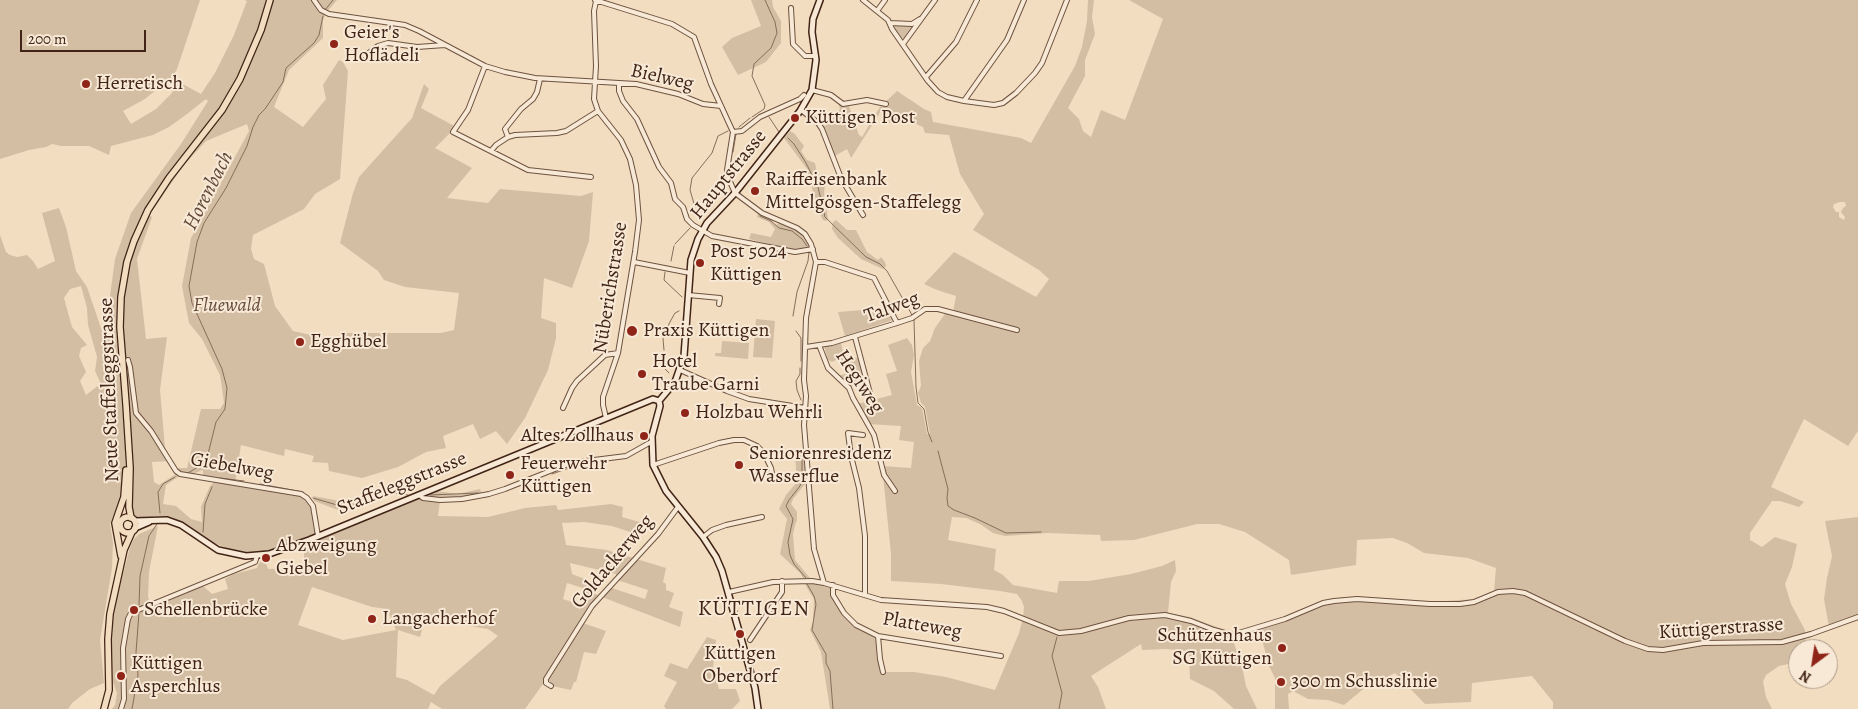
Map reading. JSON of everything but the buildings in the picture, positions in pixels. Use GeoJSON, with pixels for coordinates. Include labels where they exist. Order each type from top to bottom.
{"type":"FeatureCollection","features":[{"type":"Feature","properties":{"kind":"main road","name":"Neue Staffeleggstrasse"},"geometry":{"type":"LineString","coordinates":[[133,519],[129,507],[130,468],[120,313],[123,284],[134,241],[148,210],[169,178],[222,110],[240,79],[261,30],[270,0]]}},
{"type":"Feature","properties":{"kind":"main road"},"geometry":{"type":"LineString","coordinates":[[122,559],[119,537],[115,526],[124,497],[128,456]]}},
{"type":"Feature","properties":{"kind":"main road","name":"Neue Staffeleggstrasse"},"geometry":{"type":"LineString","coordinates":[[122,519],[125,507],[124,497]]}},
{"type":"Feature","properties":{"kind":"main road"},"geometry":{"type":"LineString","coordinates":[[104,709],[109,690],[108,626],[124,550],[134,530],[133,519],[127,517],[122,519],[120,523],[124,550]]}},
{"type":"Feature","properties":{"kind":"main road"},"geometry":{"type":"LineString","coordinates":[[122,530],[127,533],[134,530]]}},
{"type":"Feature","properties":{"kind":"street","name":"Bielweg"},"geometry":{"type":"LineString","coordinates":[[314,0],[322,10],[329,14],[405,25],[485,66],[516,75],[540,79],[636,84],[668,91],[703,104],[721,106]]}},
{"type":"Feature","properties":{"kind":"street"},"geometry":{"type":"LineString","coordinates":[[863,0],[890,23],[892,29],[938,92],[964,100],[994,105],[1002,103],[1016,93],[1035,74],[1042,63],[1067,0]]}},
{"type":"Feature","properties":{"kind":"street"},"geometry":{"type":"LineString","coordinates":[[878,11],[885,0]]}},
{"type":"Feature","properties":{"kind":"street"},"geometry":{"type":"LineString","coordinates":[[903,44],[935,0]]}},
{"type":"Feature","properties":{"kind":"street"},"geometry":{"type":"LineString","coordinates":[[926,76],[956,42],[977,0]]}},
{"type":"Feature","properties":{"kind":"street"},"geometry":{"type":"LineString","coordinates":[[964,100],[1007,40],[1024,0]]}},
{"type":"Feature","properties":{"kind":"street"},"geometry":{"type":"LineString","coordinates":[[491,151],[496,145],[515,134],[550,134],[566,131],[598,112],[594,99],[594,11],[596,1],[662,21],[694,37],[733,132],[727,170],[735,193],[762,213],[797,228],[805,234],[813,249],[816,262],[807,309],[804,425],[814,549],[824,583]]}},
{"type":"Feature","properties":{"kind":"street","name":"Hauptstrasse"},"geometry":{"type":"LineString","coordinates":[[659,401],[672,387],[680,370],[686,342],[690,272],[694,249],[702,231],[801,110],[812,90],[816,56],[812,32],[818,1]]}},
{"type":"Feature","properties":{"kind":"street"},"geometry":{"type":"LineString","coordinates":[[790,8],[793,44],[805,56],[816,56]]}},
{"type":"Feature","properties":{"kind":"street"},"geometry":{"type":"LineString","coordinates":[[890,23],[912,24],[922,18]]}},
{"type":"Feature","properties":{"kind":"street"},"geometry":{"type":"LineString","coordinates":[[365,56],[378,46],[388,43],[417,47],[445,45]]}},
{"type":"Feature","properties":{"kind":"street"},"geometry":{"type":"LineString","coordinates":[[485,66],[468,110],[452,132],[534,172],[591,177]]}},
{"type":"Feature","properties":{"kind":"street"},"geometry":{"type":"LineString","coordinates":[[508,137],[505,129],[521,108],[533,99],[540,79]]}},
{"type":"Feature","properties":{"kind":"street"},"geometry":{"type":"LineString","coordinates":[[619,84],[619,91],[623,101],[636,119],[660,167],[671,183],[675,199],[683,206],[689,222],[712,236],[795,252],[813,249]]}},
{"type":"Feature","properties":{"kind":"street"},"geometry":{"type":"LineString","coordinates":[[812,90],[831,96],[843,104],[867,100],[886,104]]}},
{"type":"Feature","properties":{"kind":"street"},"geometry":{"type":"LineString","coordinates":[[733,132],[742,131],[760,117],[800,99],[804,95]]}},
{"type":"Feature","properties":{"kind":"street"},"geometry":{"type":"LineString","coordinates":[[801,110],[818,123],[822,129],[841,178],[863,215]]}},
{"type":"Feature","properties":{"kind":"street","name":"Nüberichstrasse"},"geometry":{"type":"LineString","coordinates":[[598,112],[621,140],[633,170],[639,220],[634,262],[618,353],[603,397],[606,418]]}},
{"type":"Feature","properties":{"kind":"street"},"geometry":{"type":"LineString","coordinates":[[634,262],[690,272]]}},
{"type":"Feature","properties":{"kind":"street"},"geometry":{"type":"LineString","coordinates":[[816,262],[825,262],[874,278],[897,323]]}},
{"type":"Feature","properties":{"kind":"street"},"geometry":{"type":"LineString","coordinates":[[688,295],[720,298],[719,304]]}},
{"type":"Feature","properties":{"kind":"street","name":"Talweg"},"geometry":{"type":"LineString","coordinates":[[806,347],[855,337],[912,318],[925,309],[938,309],[1017,330]]}},
{"type":"Feature","properties":{"kind":"street"},"geometry":{"type":"LineString","coordinates":[[855,337],[871,397]]}},
{"type":"Feature","properties":{"kind":"street","name":"Hegiweg"},"geometry":{"type":"LineString","coordinates":[[819,345],[828,368],[849,388],[874,435],[884,475],[894,491]]}},
{"type":"Feature","properties":{"kind":"street"},"geometry":{"type":"LineString","coordinates":[[563,408],[577,381],[605,355],[618,353]]}},
{"type":"Feature","properties":{"kind":"street","name":"Giebelweg"},"geometry":{"type":"LineString","coordinates":[[128,360],[136,413],[151,431],[176,471],[180,474],[301,494],[313,506],[318,536]]}},
{"type":"Feature","properties":{"kind":"street"},"geometry":{"type":"LineString","coordinates":[[680,370],[749,399],[805,408]]}},
{"type":"Feature","properties":{"kind":"street","name":"Staffeleggstrasse"},"geometry":{"type":"LineString","coordinates":[[133,519],[176,523],[218,550],[246,556],[279,552],[653,399],[659,401]]}},
{"type":"Feature","properties":{"kind":"street"},"geometry":{"type":"LineString","coordinates":[[659,401],[660,406],[651,442],[653,465],[666,491],[703,537],[716,557],[729,592],[755,688],[758,709]]}},
{"type":"Feature","properties":{"kind":"street"},"geometry":{"type":"LineString","coordinates":[[863,435],[848,433],[851,456],[859,488],[865,536],[865,596]]}},
{"type":"Feature","properties":{"kind":"street"},"geometry":{"type":"LineString","coordinates":[[653,465],[719,443],[744,440],[756,446],[764,453],[771,468],[773,478]]}},
{"type":"Feature","properties":{"kind":"street"},"geometry":{"type":"LineString","coordinates":[[419,495],[422,498],[440,500],[462,499],[489,494],[505,490],[565,465],[586,460],[626,456],[651,442]]}},
{"type":"Feature","properties":{"kind":"street","name":"Goldackerweg"},"geometry":{"type":"LineString","coordinates":[[551,686],[546,683],[546,679],[592,606],[658,534],[678,507]]}},
{"type":"Feature","properties":{"kind":"street"},"geometry":{"type":"LineString","coordinates":[[703,537],[712,530],[726,525],[762,518]]}},
{"type":"Feature","properties":{"kind":"street"},"geometry":{"type":"LineString","coordinates":[[134,530],[157,520]]}},
{"type":"Feature","properties":{"kind":"street"},"geometry":{"type":"LineString","coordinates":[[121,709],[124,699],[124,648],[128,619],[131,613],[255,562],[257,556]]}},
{"type":"Feature","properties":{"kind":"street"},"geometry":{"type":"LineString","coordinates":[[750,640],[782,592],[782,581]]}},
{"type":"Feature","properties":{"kind":"street","name":"Küttigerstrasse"},"geometry":{"type":"LineString","coordinates":[[729,592],[782,581],[824,583],[881,600],[987,607],[1004,611],[1046,629],[1062,633],[1081,631],[1129,618],[1166,615],[1191,621],[1232,635],[1285,620],[1323,603],[1334,601],[1357,599],[1460,604],[1474,602],[1498,592],[1513,591],[1525,593],[1615,636],[1648,649],[1663,650],[1703,643],[1782,642],[1858,617]]}},
{"type":"Feature","properties":{"kind":"street","name":"Platteweg"},"geometry":{"type":"LineString","coordinates":[[833,585],[833,595],[844,613],[856,626],[878,636],[1001,656]]}},
{"type":"Feature","properties":{"kind":"street"},"geometry":{"type":"LineString","coordinates":[[878,636],[883,672]]}},
{"type":"Feature","properties":{"kind":"green space","name":"Fluewald"},"geometry":{"type":"Polygon","coordinates":[[[0,0],[200,0],[177,69],[173,76],[145,99],[123,111],[131,124],[156,109],[171,94],[179,82],[201,94],[215,73],[234,35],[247,1],[244,0],[337,0],[326,13],[323,20],[323,38],[289,70],[274,107],[303,127],[326,99],[323,85],[339,60],[343,62],[348,71],[340,179],[315,194],[304,209],[253,235],[251,249],[254,259],[264,264],[275,306],[293,331],[343,342],[346,333],[441,333],[454,330],[459,293],[405,287],[384,280],[378,271],[340,243],[359,177],[412,118],[424,84],[429,89],[421,108],[456,127],[435,148],[472,168],[447,198],[488,203],[500,189],[581,196],[593,192],[589,241],[572,288],[544,278],[541,318],[556,323],[556,338],[548,370],[525,418],[507,444],[496,431],[480,439],[473,424],[443,436],[446,448],[426,452],[398,467],[362,478],[329,471],[328,463],[312,462],[314,456],[285,449],[284,456],[241,445],[235,483],[301,494],[313,506],[318,535],[414,499],[423,498],[440,500],[438,516],[488,517],[525,508],[556,505],[558,510],[611,504],[623,507],[622,517],[643,523],[639,535],[612,526],[584,522],[562,523],[566,545],[607,550],[666,568],[663,582],[666,584],[666,590],[674,593],[669,607],[683,612],[680,627],[602,597],[609,587],[645,599],[648,590],[617,580],[616,574],[570,563],[572,574],[592,582],[591,591],[599,596],[586,613],[583,623],[606,631],[596,654],[584,652],[576,682],[574,682],[571,690],[543,684],[525,709],[442,709],[431,702],[428,709],[112,709],[115,705],[117,693],[111,677],[111,631],[115,605],[130,547],[139,534],[158,526],[149,572],[148,597],[152,607],[203,586],[212,594],[228,589],[225,579],[234,574],[257,568],[259,563],[265,560],[268,569],[304,568],[304,546],[251,553],[229,549],[204,539],[172,517],[156,516],[141,519],[131,515],[130,426],[123,336],[118,339],[126,428],[125,478],[120,499],[110,524],[113,543],[112,568],[100,640],[104,683],[90,689],[72,703],[68,709],[0,709],[0,235],[6,252],[17,257],[27,255],[38,269],[55,261],[42,213],[59,208],[66,227],[76,271],[87,287],[102,331],[110,338],[109,303],[115,259],[131,213],[181,144],[208,101],[206,99],[169,127],[153,135],[111,146],[109,155],[89,146],[61,146],[52,144],[0,159],[0,0]],[[247,124],[206,141],[184,165],[149,215],[152,217],[137,259],[146,339],[167,337],[160,390],[165,448],[172,461],[152,462],[154,482],[159,485],[176,474],[178,477],[166,485],[163,504],[176,506],[191,519],[202,522],[201,507],[210,486],[214,482],[203,476],[203,470],[184,477],[177,468],[187,468],[201,409],[220,409],[224,403],[220,375],[202,339],[189,323],[182,286],[191,238],[249,131],[247,124]],[[81,286],[70,289],[64,298],[72,327],[87,345],[81,348],[79,356],[86,372],[80,381],[86,395],[99,385],[100,382],[95,371],[97,357],[88,325],[87,308],[81,286]],[[567,583],[563,599],[581,605],[586,589],[567,583]],[[312,587],[298,625],[343,640],[396,630],[387,609],[372,607],[312,587]],[[425,619],[420,637],[398,630],[396,677],[407,680],[434,695],[440,686],[498,636],[488,629],[425,619]]]}},
{"type":"Feature","properties":{"kind":"green space"},"geometry":{"type":"Polygon","coordinates":[[[751,0],[772,0],[773,7],[781,21],[781,43],[766,62],[738,75],[722,47],[732,38],[761,26],[751,0]]]}},
{"type":"Feature","properties":{"kind":"green space"},"geometry":{"type":"Polygon","coordinates":[[[1088,0],[1094,0],[1092,17],[1095,34],[1085,60],[1085,76],[1068,108],[1079,119],[1083,131],[1091,137],[1101,110],[1125,120],[1163,19],[1129,0],[1858,0],[1858,431],[1848,446],[1804,419],[1771,487],[1804,502],[1799,507],[1780,501],[1772,501],[1750,533],[1750,540],[1762,547],[1775,537],[1797,544],[1792,567],[1785,584],[1791,604],[1805,630],[1805,639],[1788,639],[1788,664],[1779,666],[1766,675],[1763,682],[1766,697],[1772,709],[1553,709],[1553,702],[1532,676],[1472,683],[1471,702],[1425,704],[1395,673],[1362,690],[1344,705],[1328,700],[1308,699],[1293,691],[1288,694],[1289,709],[1275,709],[1275,678],[1269,666],[1259,628],[1325,601],[1343,597],[1432,602],[1474,599],[1494,591],[1496,568],[1468,558],[1424,553],[1407,543],[1393,538],[1357,540],[1356,565],[1291,575],[1289,560],[1245,532],[1219,524],[1197,524],[1134,540],[1101,541],[1100,535],[1048,533],[1005,536],[993,533],[980,524],[966,518],[952,517],[948,540],[996,549],[994,570],[1003,575],[1013,585],[1057,593],[1059,581],[1089,581],[1131,574],[1162,566],[1175,560],[1176,571],[1171,582],[1168,613],[1190,617],[1230,632],[1242,666],[1246,686],[1257,709],[1234,709],[1214,691],[1190,679],[1189,651],[1166,649],[1142,650],[1141,644],[1091,676],[1098,687],[1106,709],[830,709],[821,652],[810,630],[813,622],[814,599],[804,581],[833,585],[833,595],[851,621],[878,636],[883,672],[914,672],[946,677],[995,690],[1019,633],[1023,618],[1024,607],[1022,601],[1017,594],[1000,591],[941,584],[891,581],[891,554],[882,466],[911,468],[914,442],[899,440],[901,426],[868,424],[857,404],[892,395],[886,374],[897,371],[888,345],[907,338],[912,345],[914,355],[911,372],[917,405],[922,408],[927,434],[930,434],[925,407],[921,403],[918,393],[921,386],[919,361],[923,348],[930,341],[935,328],[947,311],[953,312],[956,296],[924,284],[954,252],[1036,297],[1049,279],[1039,270],[973,230],[984,214],[960,174],[949,135],[925,133],[923,127],[912,122],[899,120],[887,124],[881,111],[851,158],[847,149],[833,157],[822,129],[840,109],[838,102],[848,103],[859,135],[862,137],[880,107],[897,91],[931,112],[933,122],[1021,138],[1031,143],[1075,66],[1082,47],[1087,21],[1088,0]],[[1840,202],[1834,204],[1833,207],[1836,212],[1839,212],[1839,217],[1844,220],[1845,217],[1841,212],[1846,206],[1845,202],[1840,202]]]}},
{"type":"Feature","properties":{"kind":"green space"},"geometry":{"type":"Polygon","coordinates":[[[895,26],[913,26],[914,28],[902,38],[894,28],[895,26]]]}},
{"type":"Feature","properties":{"kind":"green space"},"geometry":{"type":"Polygon","coordinates":[[[790,131],[795,134],[804,146],[801,151],[807,160],[815,163],[817,173],[825,183],[824,193],[828,219],[826,221],[821,216],[807,169],[784,138],[790,131]]]}},
{"type":"Feature","properties":{"kind":"green space"},"geometry":{"type":"Polygon","coordinates":[[[758,213],[773,220],[772,223],[777,225],[779,222],[798,231],[810,247],[801,250],[790,249],[749,239],[751,233],[771,237],[775,229],[769,222],[757,217],[758,213]]]}},
{"type":"Feature","properties":{"kind":"green space"},"geometry":{"type":"Polygon","coordinates":[[[836,220],[847,230],[856,230],[867,252],[878,260],[881,257],[886,266],[883,269],[861,259],[838,238],[832,229],[833,222],[836,220]]]}},
{"type":"Feature","properties":{"kind":"green space"},"geometry":{"type":"Polygon","coordinates":[[[887,308],[893,320],[845,336],[838,312],[887,308]]]}},
{"type":"Feature","properties":{"kind":"green space"},"geometry":{"type":"Polygon","coordinates":[[[756,319],[775,321],[772,358],[753,357],[756,319]]]}},
{"type":"Feature","properties":{"kind":"green space"},"geometry":{"type":"Polygon","coordinates":[[[722,341],[749,343],[748,359],[715,356],[715,353],[721,353],[722,341]]]}},
{"type":"Feature","properties":{"kind":"green space"},"geometry":{"type":"Polygon","coordinates":[[[841,343],[844,357],[859,358],[865,383],[850,386],[837,376],[849,373],[840,358],[832,362],[828,360],[824,346],[841,343]]]}},
{"type":"Feature","properties":{"kind":"green space"},"geometry":{"type":"Polygon","coordinates":[[[804,450],[805,484],[791,504],[797,512],[793,534],[795,560],[810,578],[803,578],[780,554],[787,519],[779,509],[786,495],[797,482],[795,455],[798,451],[804,450]]]}},
{"type":"Feature","properties":{"kind":"green space"},"geometry":{"type":"Polygon","coordinates":[[[480,489],[482,494],[448,498],[428,497],[437,491],[458,494],[480,489]]]}},
{"type":"Feature","properties":{"kind":"green space"},"geometry":{"type":"Polygon","coordinates":[[[313,496],[357,502],[363,508],[347,507],[341,511],[314,501],[313,496]]]}},
{"type":"Feature","properties":{"kind":"green space"},"geometry":{"type":"Polygon","coordinates":[[[1858,517],[1858,617],[1829,627],[1824,599],[1832,556],[1825,521],[1858,517]]]}},
{"type":"Feature","properties":{"kind":"green space"},"geometry":{"type":"Polygon","coordinates":[[[707,637],[716,640],[713,668],[719,689],[736,689],[740,701],[732,709],[666,709],[664,706],[677,682],[664,676],[670,663],[687,669],[707,637]]]}},
{"type":"Feature","properties":{"kind":"waterway","name":"Horenbach"},"geometry":{"type":"LineString","coordinates":[[325,10],[333,0]]}},
{"type":"Feature","properties":{"kind":"waterway"},"geometry":{"type":"LineString","coordinates":[[752,117],[764,109],[765,105],[752,76],[754,64],[771,48],[777,33],[775,22],[765,0]]}},
{"type":"Feature","properties":{"kind":"waterway","name":"Horenbach"},"geometry":{"type":"LineString","coordinates":[[188,473],[206,462],[216,422],[225,409],[227,388],[222,369],[192,303],[189,286],[197,242],[204,223],[226,188],[247,146],[259,115],[283,82],[286,68],[314,43],[319,35],[323,16]]}},
{"type":"Feature","properties":{"kind":"waterway"},"geometry":{"type":"LineString","coordinates":[[769,117],[779,132]]}},
{"type":"Feature","properties":{"kind":"waterway"},"geometry":{"type":"LineString","coordinates":[[739,127],[750,118]]}},
{"type":"Feature","properties":{"kind":"waterway"},"geometry":{"type":"LineString","coordinates":[[695,207],[690,190],[692,178],[712,153],[718,136],[728,131]]}},
{"type":"Feature","properties":{"kind":"waterway"},"geometry":{"type":"LineString","coordinates":[[733,152],[736,134]]}},
{"type":"Feature","properties":{"kind":"waterway"},"geometry":{"type":"LineString","coordinates":[[788,138],[806,163],[818,187],[825,217],[866,257],[880,264],[887,271],[912,315]]}},
{"type":"Feature","properties":{"kind":"waterway"},"geometry":{"type":"LineString","coordinates":[[760,216],[771,221],[779,228],[792,231],[807,246]]}},
{"type":"Feature","properties":{"kind":"waterway"},"geometry":{"type":"LineString","coordinates":[[675,244],[690,228]]}},
{"type":"Feature","properties":{"kind":"waterway"},"geometry":{"type":"LineString","coordinates":[[671,261],[674,246]]}},
{"type":"Feature","properties":{"kind":"waterway"},"geometry":{"type":"LineString","coordinates":[[793,316],[797,292],[808,261],[809,252]]}},
{"type":"Feature","properties":{"kind":"waterway"},"geometry":{"type":"LineString","coordinates":[[665,272],[664,280],[682,297]]}},
{"type":"Feature","properties":{"kind":"waterway"},"geometry":{"type":"LineString","coordinates":[[664,350],[663,339],[666,330],[675,313],[679,311]]}},
{"type":"Feature","properties":{"kind":"waterway"},"geometry":{"type":"LineString","coordinates":[[914,320],[918,403],[924,409],[928,432],[932,442]]}},
{"type":"Feature","properties":{"kind":"waterway"},"geometry":{"type":"LineString","coordinates":[[796,331],[801,338],[801,361]]}},
{"type":"Feature","properties":{"kind":"waterway"},"geometry":{"type":"LineString","coordinates":[[664,368],[669,373]]}},
{"type":"Feature","properties":{"kind":"waterway"},"geometry":{"type":"LineString","coordinates":[[800,368],[800,374],[796,381],[801,400]]}},
{"type":"Feature","properties":{"kind":"waterway"},"geometry":{"type":"LineString","coordinates":[[938,451],[948,489],[948,506],[1006,533],[1041,532]]}},
{"type":"Feature","properties":{"kind":"waterway"},"geometry":{"type":"LineString","coordinates":[[802,455],[802,479],[800,486],[786,506],[793,519],[788,542],[790,555],[794,564],[806,578]]}},
{"type":"Feature","properties":{"kind":"waterway"},"geometry":{"type":"LineString","coordinates":[[552,474],[595,463]]}},
{"type":"Feature","properties":{"kind":"waterway","name":"Horenbach"},"geometry":{"type":"LineString","coordinates":[[160,513],[158,492],[163,484],[175,477]]}},
{"type":"Feature","properties":{"kind":"waterway"},"geometry":{"type":"LineString","coordinates":[[220,478],[244,481]]}},
{"type":"Feature","properties":{"kind":"waterway"},"geometry":{"type":"LineString","coordinates":[[260,484],[303,492]]}},
{"type":"Feature","properties":{"kind":"waterway"},"geometry":{"type":"LineString","coordinates":[[203,532],[205,504],[212,487]]}},
{"type":"Feature","properties":{"kind":"waterway"},"geometry":{"type":"LineString","coordinates":[[393,493],[408,495]]}},
{"type":"Feature","properties":{"kind":"waterway"},"geometry":{"type":"LineString","coordinates":[[430,495],[478,493]]}},
{"type":"Feature","properties":{"kind":"waterway"},"geometry":{"type":"LineString","coordinates":[[313,498],[337,505],[364,505]]}},
{"type":"Feature","properties":{"kind":"waterway","name":"Horenbach"},"geometry":{"type":"LineString","coordinates":[[139,605],[140,576],[149,536],[157,524]]}},
{"type":"Feature","properties":{"kind":"waterway"},"geometry":{"type":"LineString","coordinates":[[807,584],[816,604],[812,630],[826,654],[826,663],[830,671],[833,709]]}},
{"type":"Feature","properties":{"kind":"waterway","name":"Horenbach"},"geometry":{"type":"LineString","coordinates":[[132,709],[138,675],[136,652],[139,613]]}},
{"type":"Feature","properties":{"kind":"waterway"},"geometry":{"type":"LineString","coordinates":[[1057,637],[1052,656],[1062,693],[1059,709]]}},
{"type":"Feature","properties":{"kind":"place","name":"Geier's Hoflädeli"},"geometry":{"type":"Point","coordinates":[334,44]}},
{"type":"Feature","properties":{"kind":"place","name":"Herretisch"},"geometry":{"type":"Point","coordinates":[86,84]}},
{"type":"Feature","properties":{"kind":"place","name":"Küttigen Post"},"geometry":{"type":"Point","coordinates":[795,118]}},
{"type":"Feature","properties":{"kind":"place","name":"Raiffeisenbank Mittelgösgen-Staffelegg"},"geometry":{"type":"Point","coordinates":[755,191]}},
{"type":"Feature","properties":{"kind":"place","name":"Post 5024 Küttigen"},"geometry":{"type":"Point","coordinates":[700,263]}},
{"type":"Feature","properties":{"kind":"place","name":"Praxis Küttigen"},"geometry":{"type":"Point","coordinates":[632,331]}},
{"type":"Feature","properties":{"kind":"place","name":"Egghübel"},"geometry":{"type":"Point","coordinates":[300,342]}},
{"type":"Feature","properties":{"kind":"place","name":"Hotel Traube Garni"},"geometry":{"type":"Point","coordinates":[642,374]}},
{"type":"Feature","properties":{"kind":"place","name":"Holzbau Wehrli"},"geometry":{"type":"Point","coordinates":[685,413]}},
{"type":"Feature","properties":{"kind":"place","name":"Altes Zollhaus"},"geometry":{"type":"Point","coordinates":[644,436]}},
{"type":"Feature","properties":{"kind":"place","name":"Seniorenresidenz Wasserflue"},"geometry":{"type":"Point","coordinates":[739,465]}},
{"type":"Feature","properties":{"kind":"place","name":"Feuerwehr Küttigen"},"geometry":{"type":"Point","coordinates":[510,475]}},
{"type":"Feature","properties":{"kind":"place","name":"Abzweigung Giebel"},"geometry":{"type":"Point","coordinates":[266,558]}},
{"type":"Feature","properties":{"kind":"place","name":"Schellenbrücke"},"geometry":{"type":"Point","coordinates":[134,610]}},
{"type":"Feature","properties":{"kind":"place","name":"Langacherhof"},"geometry":{"type":"Point","coordinates":[372,619]}},
{"type":"Feature","properties":{"kind":"place","name":"Küttigen Oberdorf"},"geometry":{"type":"Point","coordinates":[740,634]}},
{"type":"Feature","properties":{"kind":"place","name":"Schützenhaus SG Küttigen"},"geometry":{"type":"Point","coordinates":[1282,648]}},
{"type":"Feature","properties":{"kind":"place","name":"Küttigen Asperchlus"},"geometry":{"type":"Point","coordinates":[121,676]}},
{"type":"Feature","properties":{"kind":"place","name":"300 m Schusslinie"},"geometry":{"type":"Point","coordinates":[1281,682]}},
{"type":"Feature","properties":{"kind":"district","name":"KÜTTIGEN"},"geometry":{"type":"Point","coordinates":[754,610]}}]}
